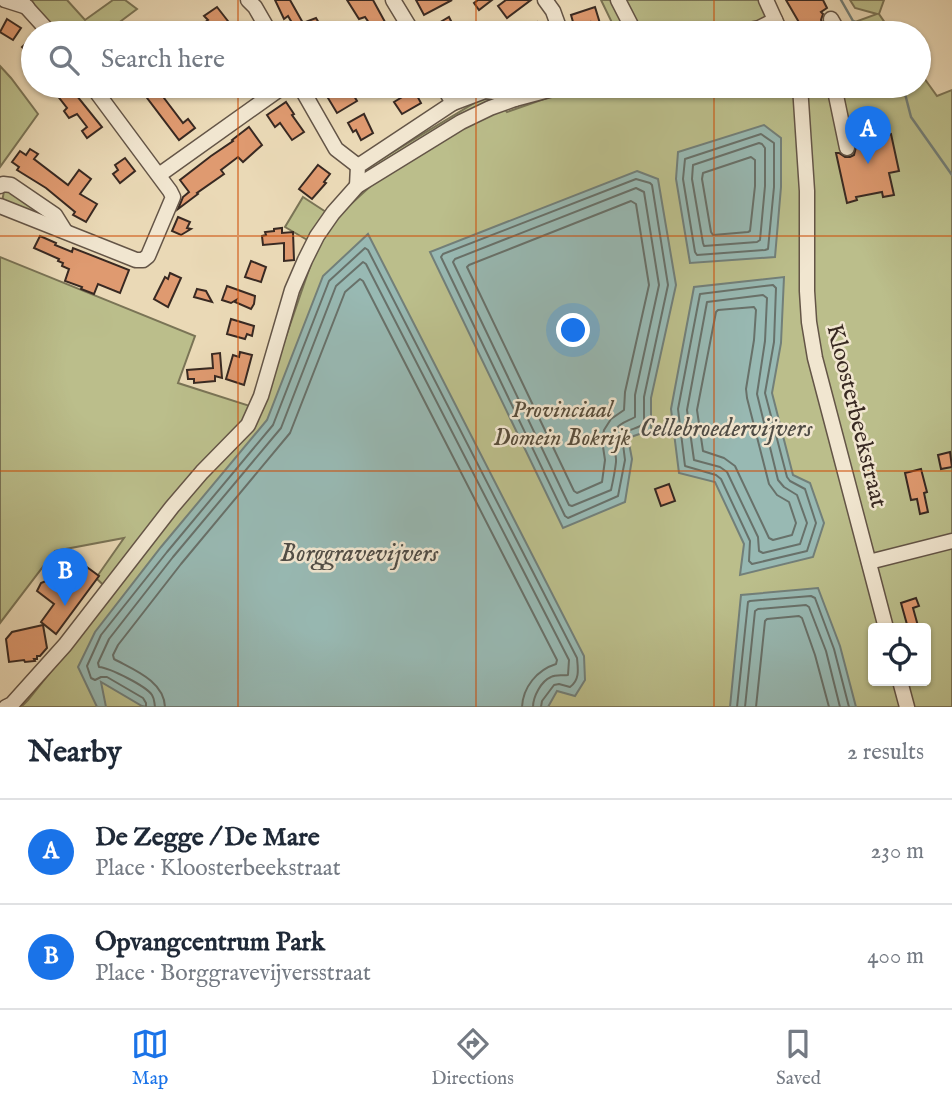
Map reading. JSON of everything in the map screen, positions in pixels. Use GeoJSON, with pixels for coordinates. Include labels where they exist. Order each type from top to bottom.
{"type":"FeatureCollection","features":[{"type":"Feature","properties":{"kind":"street"},"geometry":{"type":"LineString","coordinates":[[5,0],[24,4],[39,21]]}},
{"type":"Feature","properties":{"kind":"street"},"geometry":{"type":"LineString","coordinates":[[248,0],[263,21]]}},
{"type":"Feature","properties":{"kind":"street"},"geometry":{"type":"LineString","coordinates":[[393,0],[405,21]]}},
{"type":"Feature","properties":{"kind":"street"},"geometry":{"type":"LineString","coordinates":[[545,0],[557,21]]}},
{"type":"Feature","properties":{"kind":"street"},"geometry":{"type":"LineString","coordinates":[[618,0],[629,21]]}},
{"type":"Feature","properties":{"kind":"street"},"geometry":{"type":"LineString","coordinates":[[766,0],[775,21]]}},
{"type":"Feature","properties":{"kind":"street"},"geometry":{"type":"LineString","coordinates":[[0,206],[136,260],[148,256],[173,197],[101,98]]}},
{"type":"Feature","properties":{"kind":"street"},"geometry":{"type":"LineString","coordinates":[[159,175],[267,98]]}},
{"type":"Feature","properties":{"kind":"street"},"geometry":{"type":"LineString","coordinates":[[307,98],[336,149],[358,166]]}},
{"type":"Feature","properties":{"kind":"street"},"geometry":{"type":"LineString","coordinates":[[450,98],[453,103]]}},
{"type":"Feature","properties":{"kind":"street"},"geometry":{"type":"LineString","coordinates":[[358,166],[453,103],[466,98]]}},
{"type":"Feature","properties":{"kind":"street"},"geometry":{"type":"LineString","coordinates":[[6,707],[12,704],[65,645],[172,507],[248,425],[261,396],[292,290],[304,260],[333,213],[357,186],[461,122],[519,98]]}},
{"type":"Feature","properties":{"kind":"street","name":"Kloosterbeekstraat"},"geometry":{"type":"LineString","coordinates":[[801,98],[807,191],[809,322],[815,358],[885,623]]}},
{"type":"Feature","properties":{"kind":"street"},"geometry":{"type":"LineString","coordinates":[[837,98],[847,148]]}},
{"type":"Feature","properties":{"kind":"street"},"geometry":{"type":"LineString","coordinates":[[357,186],[358,166]]}},
{"type":"Feature","properties":{"kind":"street"},"geometry":{"type":"LineString","coordinates":[[0,186],[11,185],[55,215],[65,231]]}},
{"type":"Feature","properties":{"kind":"street"},"geometry":{"type":"LineString","coordinates":[[869,562],[952,541]]}},
{"type":"Feature","properties":{"kind":"street"},"geometry":{"type":"LineString","coordinates":[[901,686],[906,707]]}},
{"type":"Feature","properties":{"kind":"green space"},"geometry":{"type":"Polygon","coordinates":[[[28,0],[67,0],[85,20],[113,0],[125,0],[137,9],[121,21],[47,21],[28,0]]]}},
{"type":"Feature","properties":{"kind":"green space"},"geometry":{"type":"Polygon","coordinates":[[[601,0],[760,0],[768,21],[611,21],[601,0]]]}},
{"type":"Feature","properties":{"kind":"green space"},"geometry":{"type":"Polygon","coordinates":[[[850,0],[884,0],[879,14],[884,21],[858,21],[877,14],[855,8],[850,0]]]}},
{"type":"Feature","properties":{"kind":"green space"},"geometry":{"type":"Polygon","coordinates":[[[0,66],[21,91],[21,98],[26,98],[38,114],[0,167],[0,66]]]}},
{"type":"Feature","properties":{"kind":"green space","name":"Provinciaal Domein Bokrijk"},"geometry":{"type":"Polygon","coordinates":[[[931,88],[937,96],[952,90],[952,707],[21,707],[113,594],[96,578],[124,538],[55,551],[0,623],[0,257],[195,336],[178,383],[259,409],[313,258],[340,214],[374,183],[368,167],[481,99],[497,98],[507,112],[547,98],[931,98],[931,88]]]}},
{"type":"Feature","properties":{"kind":"green space"},"geometry":{"type":"Polygon","coordinates":[[[11,189],[52,220],[2,202],[4,191],[11,189]]]}},
{"type":"Feature","properties":{"kind":"green space"},"geometry":{"type":"Polygon","coordinates":[[[303,197],[326,212],[309,241],[285,227],[303,197]]]}},
{"type":"Feature","properties":{"kind":"water"},"geometry":{"type":"Polygon","coordinates":[[[764,125],[781,138],[781,187],[775,257],[690,263],[676,179],[678,152],[764,125]]]}},
{"type":"Feature","properties":{"kind":"water"},"geometry":{"type":"Polygon","coordinates":[[[637,171],[658,179],[676,285],[651,398],[651,430],[628,438],[632,459],[625,502],[563,528],[430,252],[637,171]]]}},
{"type":"Feature","properties":{"kind":"water","name":"Borggravevijvers"},"geometry":{"type":"Polygon","coordinates":[[[368,234],[584,656],[585,680],[575,696],[557,691],[548,707],[147,707],[101,682],[106,707],[97,707],[78,667],[95,632],[161,547],[267,420],[323,276],[368,234]]]}},
{"type":"Feature","properties":{"kind":"water","name":"Cellebroedervijvers"},"geometry":{"type":"Polygon","coordinates":[[[784,277],[781,343],[772,393],[793,475],[810,483],[824,523],[813,557],[740,575],[744,544],[715,482],[679,473],[671,409],[694,287],[784,277]]]}},
{"type":"Feature","properties":{"kind":"water"},"geometry":{"type":"Polygon","coordinates":[[[818,588],[840,646],[856,707],[730,707],[741,595],[818,588]]]}},
{"type":"Feature","properties":{"kind":"building"},"geometry":{"type":"Polygon","coordinates":[[[275,0],[290,0],[302,21],[291,21],[288,16],[284,19],[275,0]]]}},
{"type":"Feature","properties":{"kind":"building"},"geometry":{"type":"Polygon","coordinates":[[[347,0],[373,0],[384,21],[368,21],[365,17],[359,19],[347,0]]]}},
{"type":"Feature","properties":{"kind":"building"},"geometry":{"type":"Polygon","coordinates":[[[416,0],[452,0],[424,15],[416,0]]]}},
{"type":"Feature","properties":{"kind":"building"},"geometry":{"type":"Polygon","coordinates":[[[478,0],[492,0],[479,10],[474,3],[478,0]]]}},
{"type":"Feature","properties":{"kind":"building"},"geometry":{"type":"Polygon","coordinates":[[[506,0],[531,0],[507,18],[498,6],[506,0]]]}},
{"type":"Feature","properties":{"kind":"building"},"geometry":{"type":"Polygon","coordinates":[[[786,0],[823,0],[827,8],[821,12],[822,21],[798,21],[786,0]]]}},
{"type":"Feature","properties":{"kind":"building"},"geometry":{"type":"Polygon","coordinates":[[[217,7],[228,21],[207,21],[204,16],[217,7]]]}},
{"type":"Feature","properties":{"kind":"building"},"geometry":{"type":"Polygon","coordinates":[[[595,7],[599,21],[573,21],[571,15],[595,7]]]}},
{"type":"Feature","properties":{"kind":"building"},"geometry":{"type":"Polygon","coordinates":[[[7,19],[21,28],[13,40],[0,32],[7,19]]]}},
{"type":"Feature","properties":{"kind":"building"},"geometry":{"type":"Polygon","coordinates":[[[59,98],[79,98],[102,127],[87,138],[82,131],[87,127],[77,114],[69,118],[64,111],[67,108],[59,98]]]}},
{"type":"Feature","properties":{"kind":"building"},"geometry":{"type":"Polygon","coordinates":[[[147,98],[164,98],[183,123],[188,119],[195,128],[179,140],[147,98]]]}},
{"type":"Feature","properties":{"kind":"building"},"geometry":{"type":"Polygon","coordinates":[[[328,98],[355,98],[357,101],[337,113],[328,98]]]}},
{"type":"Feature","properties":{"kind":"building"},"geometry":{"type":"Polygon","coordinates":[[[401,98],[418,98],[421,103],[402,114],[394,102],[401,98]]]}},
{"type":"Feature","properties":{"kind":"building"},"geometry":{"type":"Polygon","coordinates":[[[286,102],[304,132],[292,140],[280,123],[275,127],[267,115],[286,102]]]}},
{"type":"Feature","properties":{"kind":"building"},"geometry":{"type":"Polygon","coordinates":[[[364,114],[373,133],[361,140],[356,130],[353,132],[348,123],[364,114]]]}},
{"type":"Feature","properties":{"kind":"building"},"geometry":{"type":"Polygon","coordinates":[[[249,127],[262,145],[243,162],[238,157],[221,170],[224,174],[178,209],[183,197],[189,192],[180,180],[249,127]]]}},
{"type":"Feature","properties":{"kind":"building"},"geometry":{"type":"Polygon","coordinates":[[[858,133],[860,142],[891,134],[899,171],[889,173],[894,195],[883,197],[882,192],[856,197],[857,200],[847,203],[836,153],[845,157],[854,155],[854,134],[858,133]]]}},
{"type":"Feature","properties":{"kind":"building"},"geometry":{"type":"Polygon","coordinates":[[[30,149],[38,154],[34,159],[68,185],[79,170],[91,179],[80,194],[97,204],[86,222],[73,215],[75,212],[46,188],[17,170],[19,167],[12,162],[20,151],[26,155],[30,149]]]}},
{"type":"Feature","properties":{"kind":"building"},"geometry":{"type":"Polygon","coordinates":[[[125,158],[135,171],[120,183],[113,174],[118,170],[115,165],[125,158]]]}},
{"type":"Feature","properties":{"kind":"building"},"geometry":{"type":"Polygon","coordinates":[[[318,165],[330,174],[312,199],[299,189],[318,165]]]}},
{"type":"Feature","properties":{"kind":"building"},"geometry":{"type":"Polygon","coordinates":[[[178,217],[190,222],[187,228],[191,229],[181,235],[172,231],[178,217]]]}},
{"type":"Feature","properties":{"kind":"building"},"geometry":{"type":"Polygon","coordinates":[[[282,228],[282,233],[293,232],[294,260],[284,261],[284,243],[263,245],[262,236],[266,235],[265,232],[282,228]]]}},
{"type":"Feature","properties":{"kind":"building"},"geometry":{"type":"Polygon","coordinates":[[[40,236],[72,252],[73,248],[129,270],[120,293],[98,284],[94,294],[65,281],[69,269],[62,266],[63,263],[58,261],[59,259],[34,248],[40,236]]]}},
{"type":"Feature","properties":{"kind":"building"},"geometry":{"type":"Polygon","coordinates":[[[251,261],[266,267],[261,282],[245,277],[251,261]]]}},
{"type":"Feature","properties":{"kind":"building"},"geometry":{"type":"Polygon","coordinates":[[[170,273],[181,278],[168,307],[154,299],[165,277],[168,279],[170,273]]]}},
{"type":"Feature","properties":{"kind":"building"},"geometry":{"type":"Polygon","coordinates":[[[227,286],[255,296],[251,309],[235,302],[236,300],[231,303],[222,300],[227,286]]]}},
{"type":"Feature","properties":{"kind":"building"},"geometry":{"type":"Polygon","coordinates":[[[197,289],[206,291],[212,302],[194,297],[197,289]]]}},
{"type":"Feature","properties":{"kind":"building"},"geometry":{"type":"Polygon","coordinates":[[[231,319],[254,326],[252,336],[247,334],[245,339],[227,334],[231,319]]]}},
{"type":"Feature","properties":{"kind":"building"},"geometry":{"type":"Polygon","coordinates":[[[240,352],[252,355],[244,385],[226,379],[233,355],[239,357],[240,352]]]}},
{"type":"Feature","properties":{"kind":"building"},"geometry":{"type":"Polygon","coordinates":[[[220,353],[222,378],[215,376],[215,381],[194,383],[194,379],[188,379],[187,370],[213,368],[212,354],[220,353]]]}},
{"type":"Feature","properties":{"kind":"building"},"geometry":{"type":"Polygon","coordinates":[[[950,452],[952,467],[941,469],[938,455],[950,452]]]}},
{"type":"Feature","properties":{"kind":"building"},"geometry":{"type":"Polygon","coordinates":[[[921,469],[927,492],[924,493],[928,512],[920,514],[917,499],[911,500],[905,473],[921,469]]]}},
{"type":"Feature","properties":{"kind":"building"},"geometry":{"type":"Polygon","coordinates":[[[669,484],[675,501],[661,506],[655,489],[669,484]]]}},
{"type":"Feature","properties":{"kind":"building"},"geometry":{"type":"Polygon","coordinates":[[[80,562],[99,576],[56,634],[41,622],[54,604],[37,591],[41,583],[46,581],[60,592],[80,562]]]}},
{"type":"Feature","properties":{"kind":"building"},"geometry":{"type":"Polygon","coordinates":[[[916,598],[919,606],[913,608],[917,623],[907,623],[901,603],[916,598]]]}},
{"type":"Feature","properties":{"kind":"building"},"geometry":{"type":"Polygon","coordinates":[[[43,625],[47,648],[40,656],[34,659],[35,661],[9,662],[6,639],[12,632],[43,625]]]}},
{"type":"Feature","properties":{"kind":"waterway"},"geometry":{"type":"LineString","coordinates":[[841,0],[853,21]]}},
{"type":"Feature","properties":{"kind":"waterway"},"geometry":{"type":"LineString","coordinates":[[906,98],[911,117],[952,175]]}},
{"type":"Feature","properties":{"kind":"place","name":"De Zegge / De Mare"},"geometry":{"type":"Point","coordinates":[868,164]}},
{"type":"Feature","properties":{"kind":"place","name":"Opvangcentrum Park"},"geometry":{"type":"Point","coordinates":[65,606]}}]}
